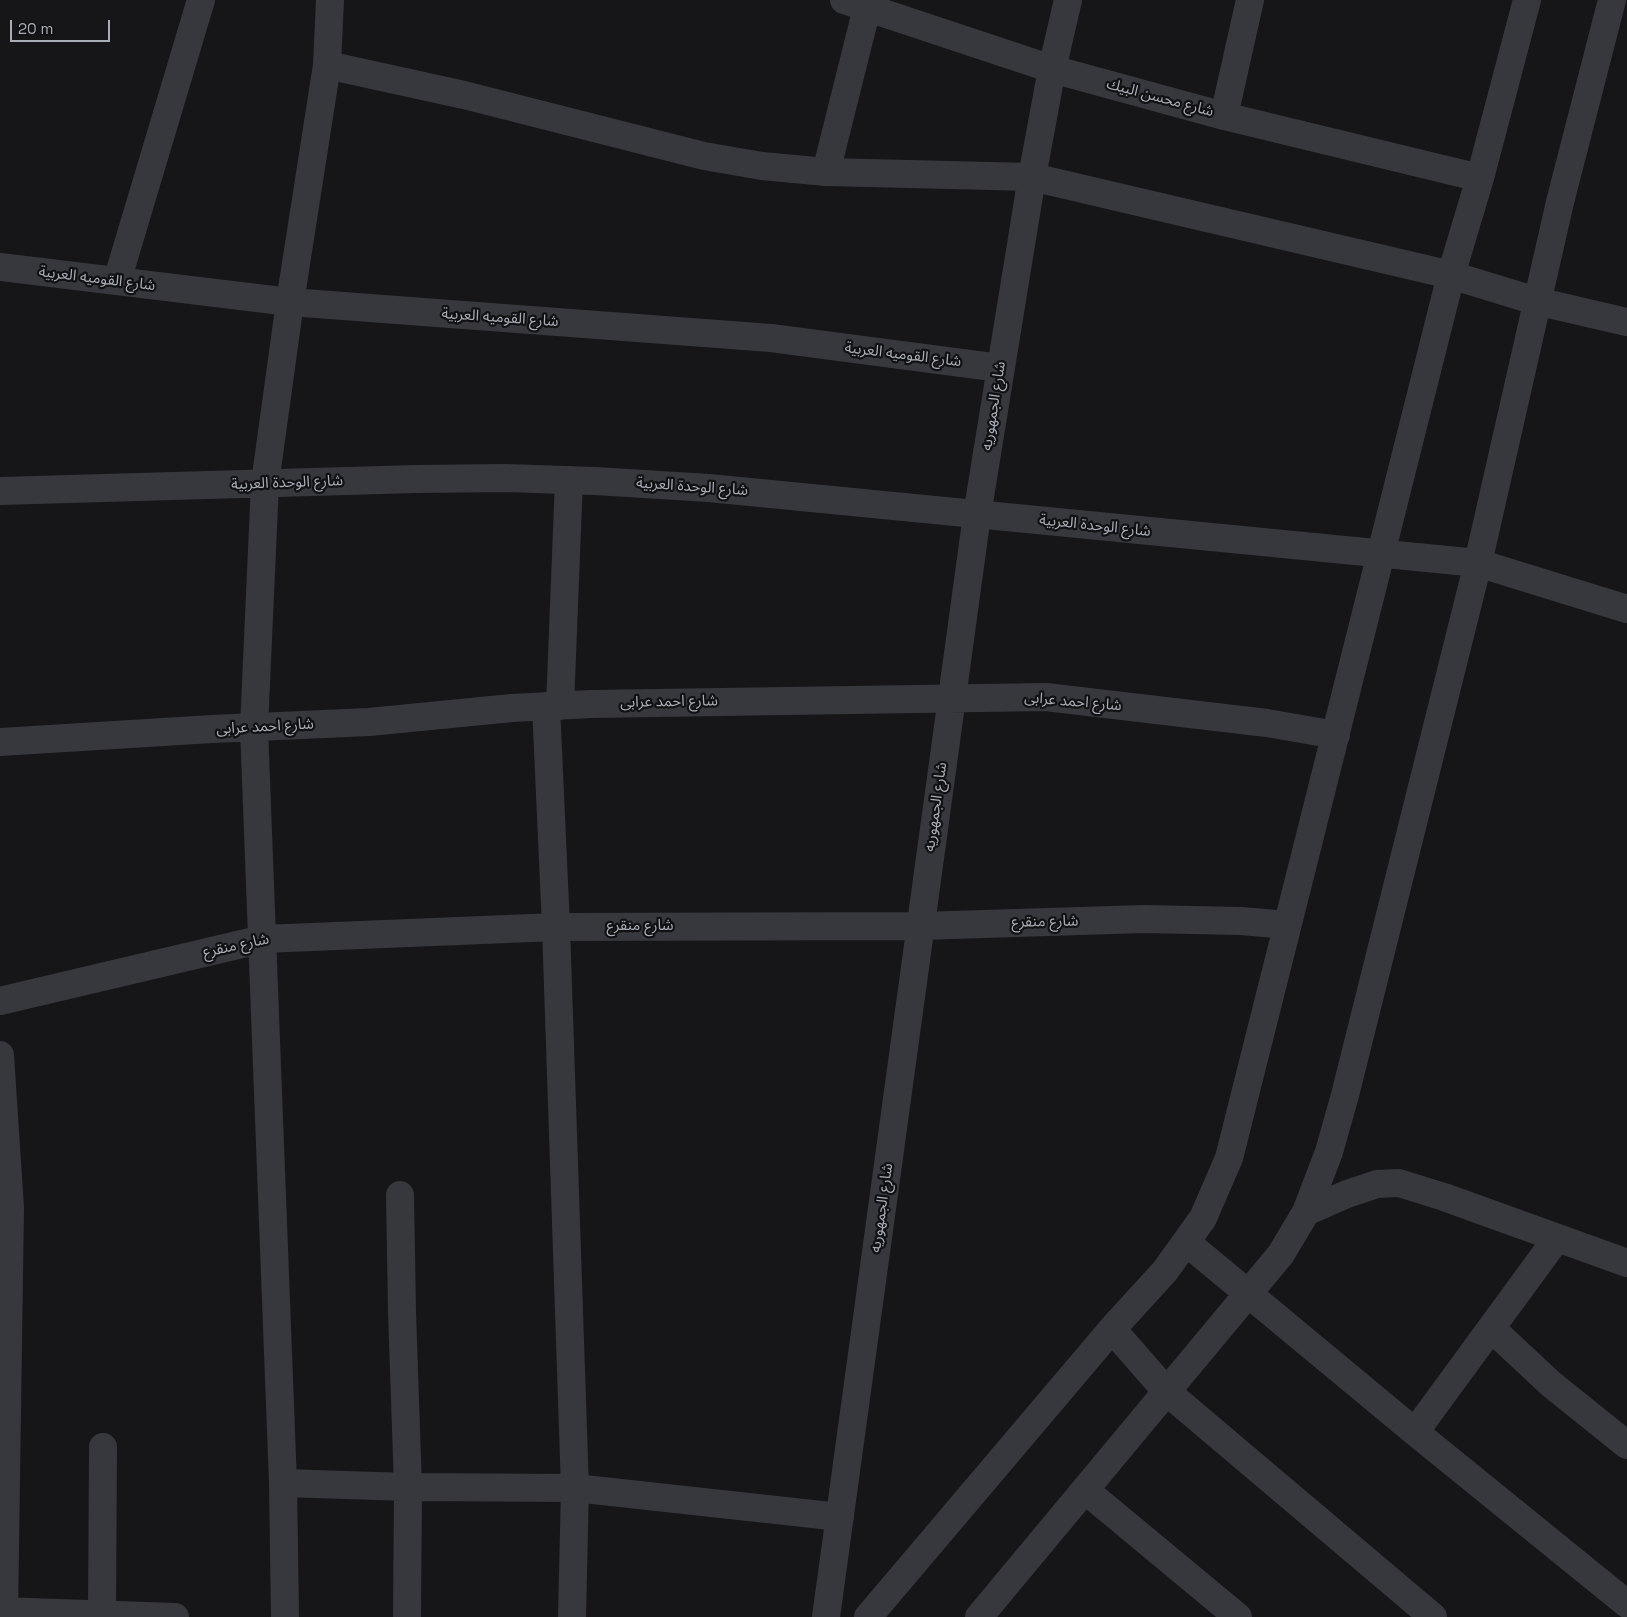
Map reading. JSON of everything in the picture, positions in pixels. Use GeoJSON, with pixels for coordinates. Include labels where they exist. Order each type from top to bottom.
{"type":"FeatureCollection","features":[{"type":"Feature","properties":{"kind":"street"},"geometry":{"type":"LineString","coordinates":[[117,281],[200,0]]}},
{"type":"Feature","properties":{"kind":"street"},"geometry":{"type":"LineString","coordinates":[[284,1617],[283,1483],[254,728],[265,483],[290,302],[327,65],[330,0]]}},
{"type":"Feature","properties":{"kind":"street","name":"شارع الجمهوريه"},"geometry":{"type":"LineString","coordinates":[[826,1617],[977,515],[1032,177],[1052,69],[1068,0]]}},
{"type":"Feature","properties":{"kind":"street"},"geometry":{"type":"LineString","coordinates":[[1224,116],[1250,0]]}},
{"type":"Feature","properties":{"kind":"street"},"geometry":{"type":"LineString","coordinates":[[868,1617],[1112,1329],[1165,1271],[1203,1218],[1229,1158],[1451,275],[1480,178],[1527,0]]}},
{"type":"Feature","properties":{"kind":"street"},"geometry":{"type":"LineString","coordinates":[[979,1617],[1281,1254],[1306,1212],[1329,1152],[1345,1095],[1478,563],[1536,302],[1612,0]]}},
{"type":"Feature","properties":{"kind":"street"},"geometry":{"type":"LineString","coordinates":[[826,172],[856,4]]}},
{"type":"Feature","properties":{"kind":"street","name":"شارع محسن البيك"},"geometry":{"type":"LineString","coordinates":[[856,4],[1052,69],[1224,116],[1480,178]]}},
{"type":"Feature","properties":{"kind":"street"},"geometry":{"type":"LineString","coordinates":[[327,65],[464,95],[704,156],[762,166],[826,172],[1032,177],[1451,275],[1536,302],[1627,322]]}},
{"type":"Feature","properties":{"kind":"street","name":"شارع القوميه العربية"},"geometry":{"type":"LineString","coordinates":[[0,267],[290,302],[771,338],[1000,368]]}},
{"type":"Feature","properties":{"kind":"street","name":"شارع الوحدة العربية"},"geometry":{"type":"LineString","coordinates":[[0,491],[426,478],[569,480],[709,488],[1478,563],[1627,609]]}},
{"type":"Feature","properties":{"kind":"street"},"geometry":{"type":"LineString","coordinates":[[569,480],[553,706],[556,927],[575,1488],[572,1617]]}},
{"type":"Feature","properties":{"kind":"street","name":"شارع احمد عرابى"},"geometry":{"type":"LineString","coordinates":[[0,742],[369,722],[553,706],[670,702],[1046,697],[1222,718],[1336,735]]}},
{"type":"Feature","properties":{"kind":"street","name":"شارع منقرع"},"geometry":{"type":"LineString","coordinates":[[0,1001],[263,939],[556,927],[920,926],[1144,919],[1287,925]]}},
{"type":"Feature","properties":{"kind":"street"},"geometry":{"type":"LineString","coordinates":[[0,1054],[10,1208],[3,1613],[175,1617]]}},
{"type":"Feature","properties":{"kind":"street"},"geometry":{"type":"LineString","coordinates":[[1306,1212],[1347,1194],[1377,1184],[1399,1183],[1444,1197],[1627,1263]]}},
{"type":"Feature","properties":{"kind":"street"},"geometry":{"type":"LineString","coordinates":[[400,1195],[408,1486],[407,1617]]}},
{"type":"Feature","properties":{"kind":"street"},"geometry":{"type":"LineString","coordinates":[[1415,1432],[1557,1238]]}},
{"type":"Feature","properties":{"kind":"street"},"geometry":{"type":"LineString","coordinates":[[1186,1242],[1415,1432],[1627,1604]]}},
{"type":"Feature","properties":{"kind":"street"},"geometry":{"type":"LineString","coordinates":[[1491,1328],[1550,1384],[1627,1445]]}},
{"type":"Feature","properties":{"kind":"street"},"geometry":{"type":"LineString","coordinates":[[1112,1329],[1167,1392],[1433,1617]]}},
{"type":"Feature","properties":{"kind":"street"},"geometry":{"type":"LineString","coordinates":[[102,1616],[103,1447]]}},
{"type":"Feature","properties":{"kind":"street"},"geometry":{"type":"LineString","coordinates":[[283,1483],[575,1488],[840,1517]]}},
{"type":"Feature","properties":{"kind":"street"},"geometry":{"type":"LineString","coordinates":[[1085,1490],[1238,1617]]}}]}
